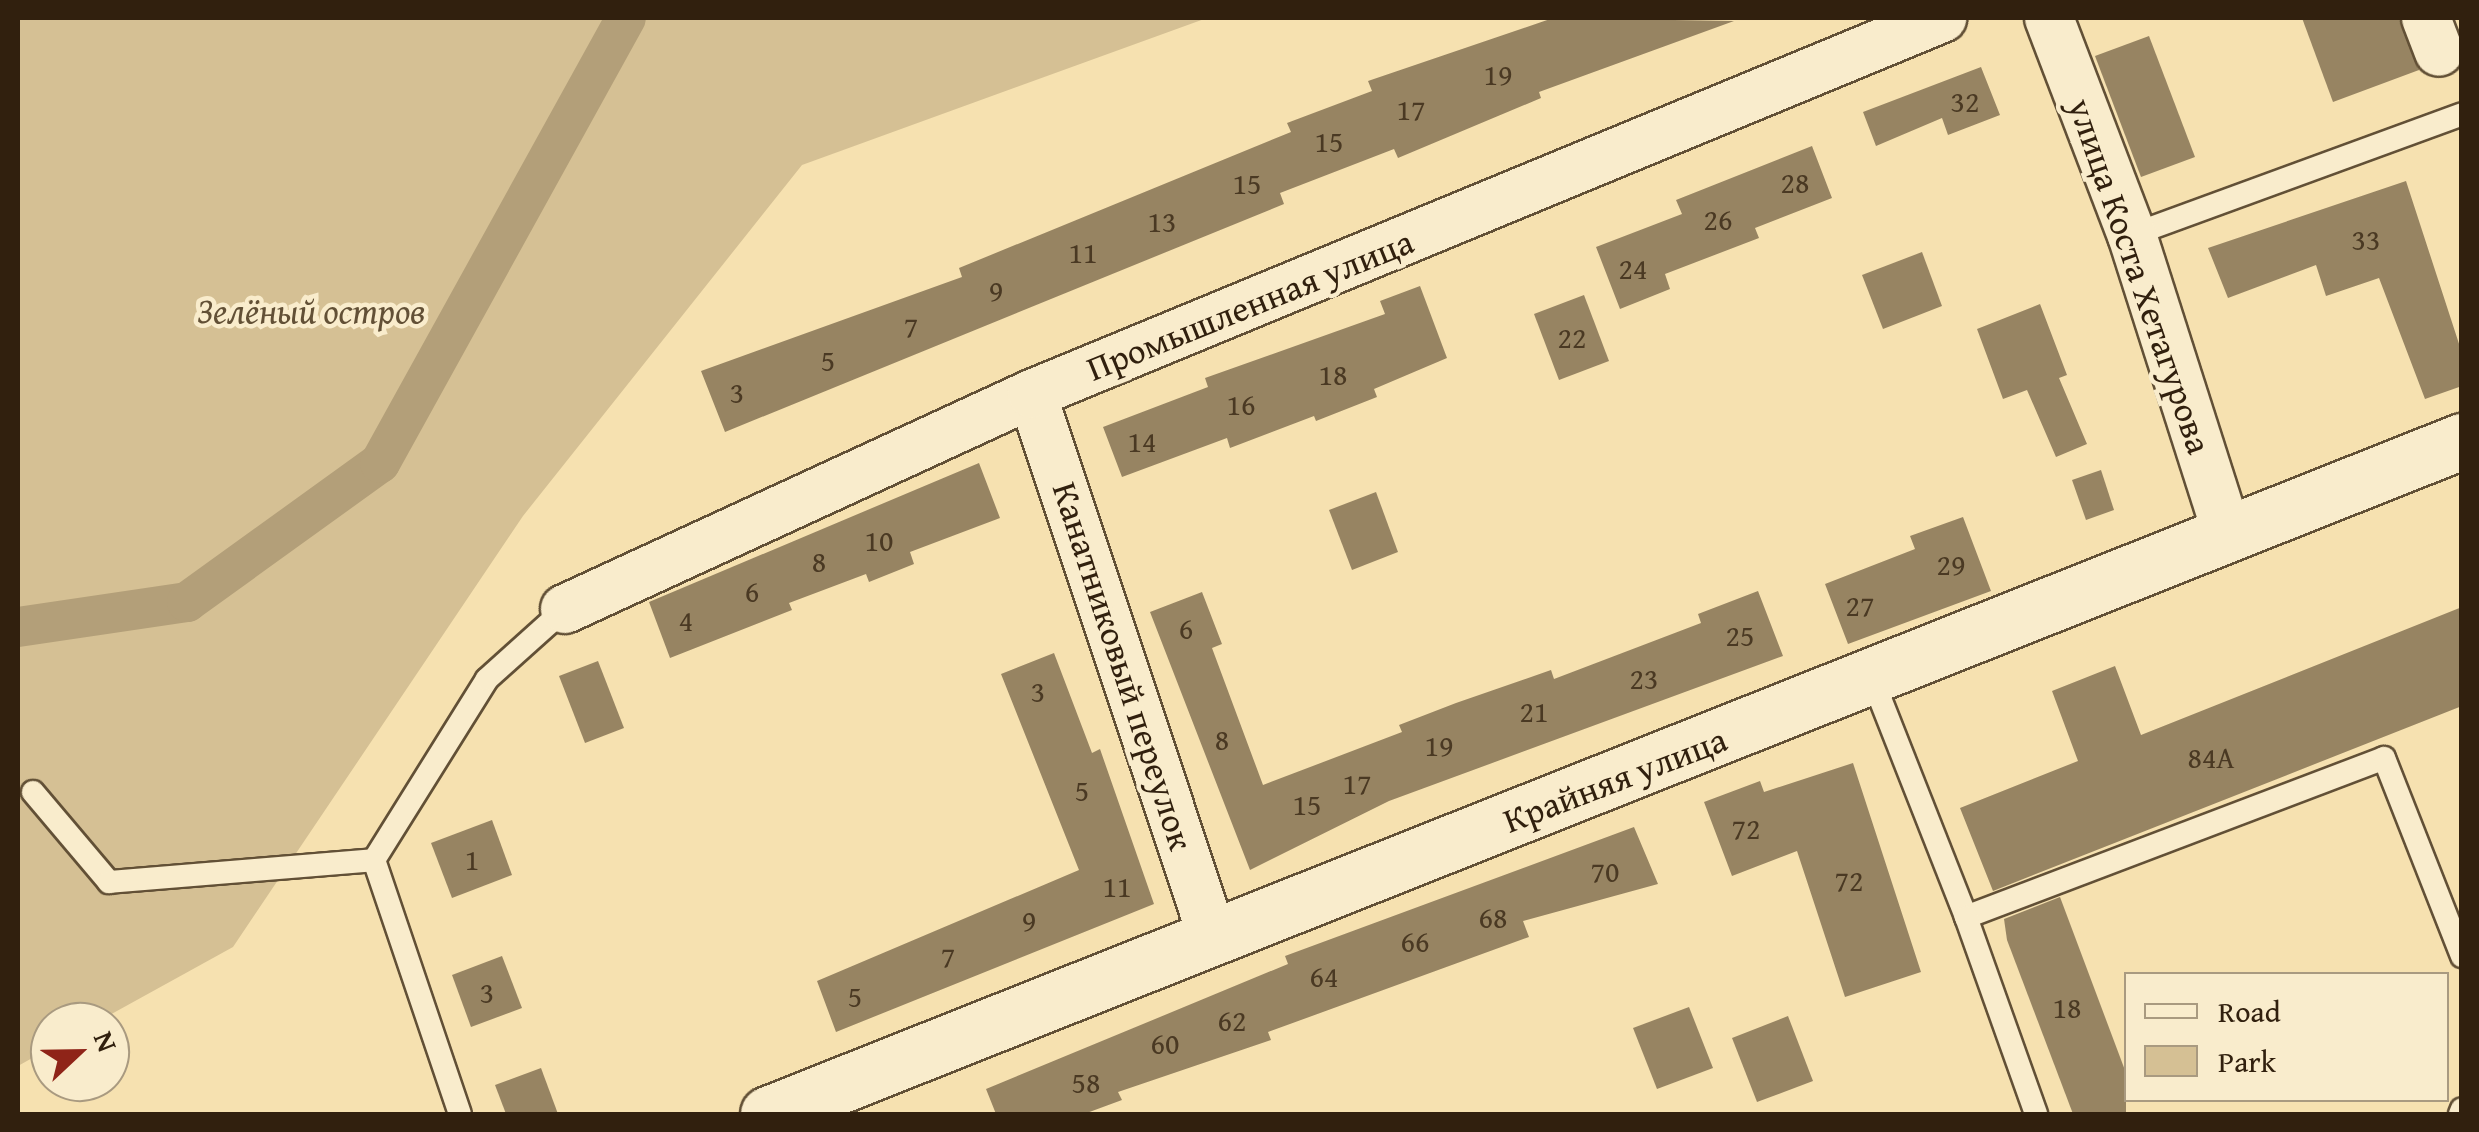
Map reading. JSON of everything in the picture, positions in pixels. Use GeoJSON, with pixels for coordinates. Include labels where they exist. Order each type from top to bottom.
{"type":"FeatureCollection","features":[{"type":"Feature","properties":{"kind":"street","name":"Промышленная улица"},"geometry":{"type":"LineString","coordinates":[[565,609],[1032,394],[1942,18]]}},
{"type":"Feature","properties":{"kind":"street","name":"улица Коста Хетагурова"},"geometry":{"type":"LineString","coordinates":[[2048,18],[2132,235],[2228,535]]}},
{"type":"Feature","properties":{"kind":"street","name":"Канатниковый переулок"},"geometry":{"type":"LineString","coordinates":[[1032,394],[1213,938]]}},
{"type":"Feature","properties":{"kind":"street","name":"Крайняя улица"},"geometry":{"type":"LineString","coordinates":[[768,1114],[2462,442]]}},
{"type":"Feature","properties":{"kind":"lane"},"geometry":{"type":"LineString","coordinates":[[2132,235],[2462,114]]}},
{"type":"Feature","properties":{"kind":"lane"},"geometry":{"type":"LineString","coordinates":[[374,860],[487,679],[565,609]]}},
{"type":"Feature","properties":{"kind":"lane"},"geometry":{"type":"LineString","coordinates":[[1872,678],[1966,917],[2036,1114]]}},
{"type":"Feature","properties":{"kind":"lane"},"geometry":{"type":"LineString","coordinates":[[1966,917],[2384,758],[2462,956]]}},
{"type":"Feature","properties":{"kind":"lane"},"geometry":{"type":"LineString","coordinates":[[33,792],[109,882],[374,860]]}},
{"type":"Feature","properties":{"kind":"lane"},"geometry":{"type":"LineString","coordinates":[[374,860],[460,1114]]}},
{"type":"Feature","properties":{"kind":"green space","name":"Зелёный остров"},"geometry":{"type":"Polygon","coordinates":[[[18,18],[1207,18],[802,165],[523,516],[233,947],[130,1004],[30,1002],[30,1059],[18,1066],[18,18]]]}},
{"type":"Feature","properties":{"kind":"building"},"geometry":{"type":"Polygon","coordinates":[[[1553,18],[1734,21],[1539,92],[1541,98],[1398,158],[1394,149],[1280,193],[1284,204],[725,432],[701,371],[962,277],[959,268],[1291,132],[1287,123],[1372,91],[1368,81],[1553,18]]]}},
{"type":"Feature","properties":{"kind":"building"},"geometry":{"type":"Polygon","coordinates":[[[2302,18],[2399,18],[2419,70],[2333,102],[2302,18]]]}},
{"type":"Feature","properties":{"kind":"building"},"geometry":{"type":"Polygon","coordinates":[[[2149,36],[2195,157],[2141,177],[2095,56],[2149,36]]]}},
{"type":"Feature","properties":{"kind":"building"},"geometry":{"type":"Polygon","coordinates":[[[1981,67],[2000,115],[1948,135],[1942,118],[1876,146],[1863,112],[1981,67]]]}},
{"type":"Feature","properties":{"kind":"building"},"geometry":{"type":"Polygon","coordinates":[[[1812,146],[1832,198],[1755,228],[1759,238],[1665,274],[1670,289],[1620,309],[1596,247],[1682,214],[1676,200],[1812,146]]]}},
{"type":"Feature","properties":{"kind":"building"},"geometry":{"type":"Polygon","coordinates":[[[2406,181],[2462,353],[2462,386],[2425,399],[2379,278],[2326,296],[2316,265],[2228,298],[2208,248],[2406,181]]]}},
{"type":"Feature","properties":{"kind":"building"},"geometry":{"type":"Polygon","coordinates":[[[1922,252],[1942,306],[1883,329],[1862,275],[1922,252]]]}},
{"type":"Feature","properties":{"kind":"building"},"geometry":{"type":"Polygon","coordinates":[[[1420,286],[1447,358],[1374,389],[1377,397],[1316,421],[1314,416],[1230,448],[1227,438],[1122,477],[1103,427],[1208,387],[1205,378],[1385,314],[1380,301],[1420,286]]]}},
{"type":"Feature","properties":{"kind":"building"},"geometry":{"type":"Polygon","coordinates":[[[1584,295],[1609,361],[1559,380],[1534,314],[1584,295]]]}},
{"type":"Feature","properties":{"kind":"building"},"geometry":{"type":"Polygon","coordinates":[[[2040,304],[2067,375],[2059,378],[2087,444],[2056,457],[2027,390],[2003,399],[1977,329],[2040,304]]]}},
{"type":"Feature","properties":{"kind":"building"},"geometry":{"type":"Polygon","coordinates":[[[979,463],[1000,518],[910,552],[914,564],[869,582],[866,574],[789,603],[792,610],[670,658],[649,602],[979,463]]]}},
{"type":"Feature","properties":{"kind":"building"},"geometry":{"type":"Polygon","coordinates":[[[2101,470],[2114,510],[2086,520],[2072,480],[2101,470]]]}},
{"type":"Feature","properties":{"kind":"building"},"geometry":{"type":"Polygon","coordinates":[[[1376,492],[1398,552],[1352,570],[1329,510],[1376,492]]]}},
{"type":"Feature","properties":{"kind":"building"},"geometry":{"type":"Polygon","coordinates":[[[1963,517],[1991,591],[1848,644],[1825,584],[1915,549],[1910,536],[1963,517]]]}},
{"type":"Feature","properties":{"kind":"building"},"geometry":{"type":"Polygon","coordinates":[[[1758,591],[1783,656],[1389,801],[1250,870],[1150,612],[1202,592],[1222,644],[1212,648],[1263,785],[1402,732],[1399,725],[1456,703],[1551,670],[1554,679],[1701,623],[1698,614],[1758,591]]]}},
{"type":"Feature","properties":{"kind":"building"},"geometry":{"type":"Polygon","coordinates":[[[2462,607],[2462,706],[1993,891],[1960,808],[2078,761],[2052,691],[2115,666],[2141,735],[2462,607]]]}},
{"type":"Feature","properties":{"kind":"building"},"geometry":{"type":"Polygon","coordinates":[[[1054,653],[1092,753],[1100,749],[1154,904],[836,1032],[817,981],[1079,870],[1001,674],[1054,653]]]}},
{"type":"Feature","properties":{"kind":"building"},"geometry":{"type":"Polygon","coordinates":[[[598,661],[624,728],[585,743],[559,676],[598,661]]]}},
{"type":"Feature","properties":{"kind":"building"},"geometry":{"type":"Polygon","coordinates":[[[1853,763],[1921,972],[1845,997],[1797,851],[1732,876],[1704,802],[1760,781],[1764,792],[1853,763]]]}},
{"type":"Feature","properties":{"kind":"building"},"geometry":{"type":"Polygon","coordinates":[[[492,820],[512,875],[452,898],[431,843],[492,820]]]}},
{"type":"Feature","properties":{"kind":"building"},"geometry":{"type":"Polygon","coordinates":[[[1634,827],[1658,884],[1523,921],[1529,937],[1268,1032],[1271,1040],[1118,1092],[1122,1100],[1084,1114],[996,1114],[986,1089],[1288,964],[1285,956],[1634,827]]]}},
{"type":"Feature","properties":{"kind":"building"},"geometry":{"type":"Polygon","coordinates":[[[2060,897],[2124,1068],[2126,1114],[2073,1114],[2007,940],[2004,919],[2060,897]]]}},
{"type":"Feature","properties":{"kind":"building"},"geometry":{"type":"Polygon","coordinates":[[[502,956],[522,1008],[471,1027],[452,975],[502,956]]]}},
{"type":"Feature","properties":{"kind":"building"},"geometry":{"type":"Polygon","coordinates":[[[1689,1007],[1713,1068],[1657,1089],[1633,1028],[1689,1007]]]}},
{"type":"Feature","properties":{"kind":"building"},"geometry":{"type":"Polygon","coordinates":[[[1788,1016],[1813,1081],[1757,1102],[1732,1038],[1788,1016]]]}},
{"type":"Feature","properties":{"kind":"building"},"geometry":{"type":"Polygon","coordinates":[[[541,1068],[558,1114],[506,1114],[495,1085],[541,1068]]]}},
{"type":"Feature","properties":{"kind":"waterway"},"geometry":{"type":"LineString","coordinates":[[18,627],[187,602],[380,463],[626,18]]}}]}
